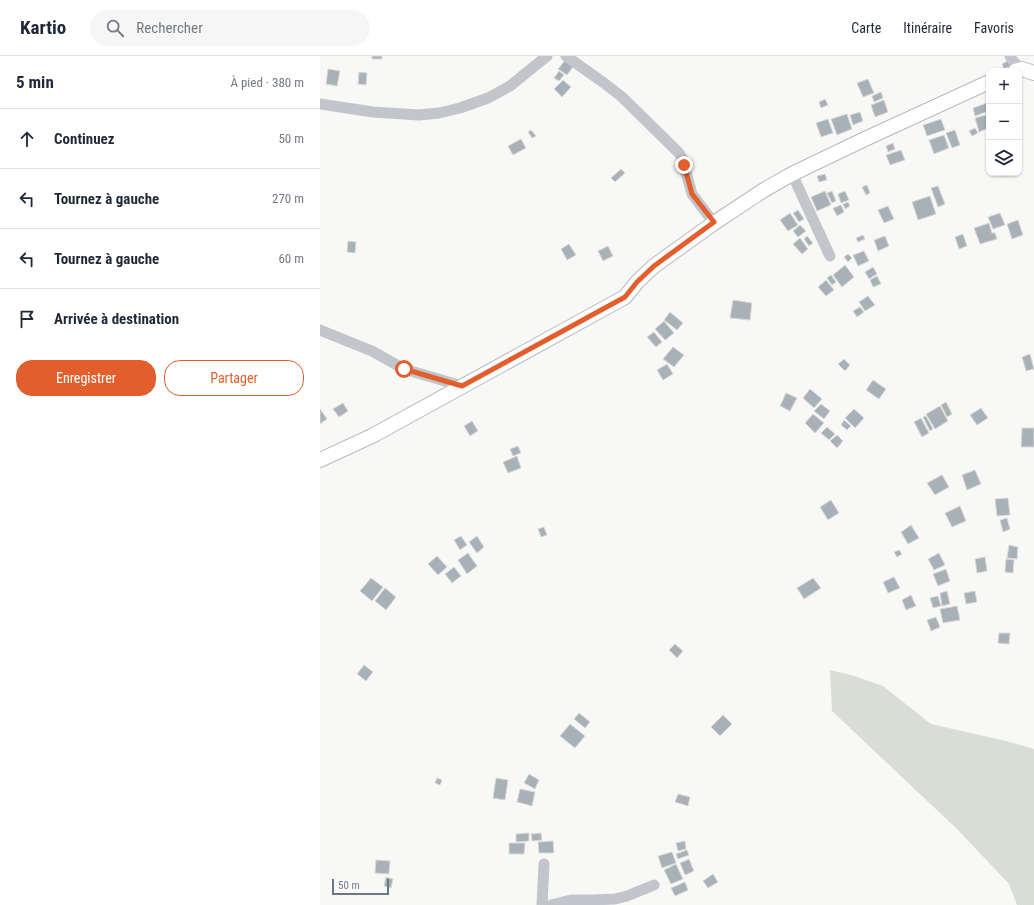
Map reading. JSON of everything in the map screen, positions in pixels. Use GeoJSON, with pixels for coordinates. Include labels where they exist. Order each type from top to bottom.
{"type":"FeatureCollection","features":[{"type":"Feature","properties":{"kind":"main road"},"geometry":{"type":"LineString","coordinates":[[320,460],[372,436],[625,297],[637,282],[654,266],[714,222],[792,174],[866,138],[986,83]]}},
{"type":"Feature","properties":{"kind":"street"},"geometry":{"type":"LineString","coordinates":[[320,104],[374,112],[419,115],[439,113],[460,108],[488,98],[510,86],[547,56]]}},
{"type":"Feature","properties":{"kind":"street"},"geometry":{"type":"LineString","coordinates":[[566,56],[622,97],[679,152],[692,194],[714,222]]}},
{"type":"Feature","properties":{"kind":"street"},"geometry":{"type":"LineString","coordinates":[[1010,56],[1023,71]]}},
{"type":"Feature","properties":{"kind":"street"},"geometry":{"type":"LineString","coordinates":[[792,174],[830,256]]}},
{"type":"Feature","properties":{"kind":"street"},"geometry":{"type":"LineString","coordinates":[[320,330],[372,351],[404,369],[462,386]]}},
{"type":"Feature","properties":{"kind":"street"},"geometry":{"type":"LineString","coordinates":[[542,905],[544,864]]}},
{"type":"Feature","properties":{"kind":"street"},"geometry":{"type":"LineString","coordinates":[[551,905],[571,900],[615,899],[627,896],[654,885]]}},
{"type":"Feature","properties":{"kind":"shaded area"},"geometry":{"type":"Polygon","coordinates":[[[830,670],[851,675],[883,686],[931,724],[1034,749],[1034,905],[1017,905],[1009,884],[958,830],[832,711],[830,670]]]}},
{"type":"Feature","properties":{"kind":"building"},"geometry":{"type":"Polygon","coordinates":[[[372,56],[382,56],[382,59],[372,59],[372,56]]]}},
{"type":"Feature","properties":{"kind":"building"},"geometry":{"type":"Polygon","coordinates":[[[567,58],[575,64],[567,75],[558,69],[567,58]]]}},
{"type":"Feature","properties":{"kind":"building"},"geometry":{"type":"Polygon","coordinates":[[[1010,60],[1013,65],[1004,68],[1002,64],[1010,60]]]}},
{"type":"Feature","properties":{"kind":"building"},"geometry":{"type":"Polygon","coordinates":[[[328,69],[340,71],[337,86],[326,84],[328,69]]]}},
{"type":"Feature","properties":{"kind":"building"},"geometry":{"type":"Polygon","coordinates":[[[559,71],[564,75],[559,81],[554,78],[559,71]]]}},
{"type":"Feature","properties":{"kind":"building"},"geometry":{"type":"Polygon","coordinates":[[[359,72],[367,73],[366,85],[358,84],[359,72]]]}},
{"type":"Feature","properties":{"kind":"building"},"geometry":{"type":"Polygon","coordinates":[[[868,79],[874,93],[863,97],[857,83],[868,79]]]}},
{"type":"Feature","properties":{"kind":"building"},"geometry":{"type":"Polygon","coordinates":[[[563,80],[571,87],[562,97],[554,89],[563,80]]]}},
{"type":"Feature","properties":{"kind":"building"},"geometry":{"type":"Polygon","coordinates":[[[881,92],[883,98],[874,102],[872,96],[881,92]]]}},
{"type":"Feature","properties":{"kind":"building"},"geometry":{"type":"Polygon","coordinates":[[[825,99],[828,105],[821,108],[819,102],[825,99]]]}},
{"type":"Feature","properties":{"kind":"building"},"geometry":{"type":"Polygon","coordinates":[[[884,100],[888,112],[875,117],[871,105],[884,100]]]}},
{"type":"Feature","properties":{"kind":"building"},"geometry":{"type":"Polygon","coordinates":[[[986,103],[986,112],[975,116],[973,108],[986,103]]]}},
{"type":"Feature","properties":{"kind":"building"},"geometry":{"type":"Polygon","coordinates":[[[860,112],[863,121],[853,125],[850,115],[860,112]]]}},
{"type":"Feature","properties":{"kind":"building"},"geometry":{"type":"Polygon","coordinates":[[[847,114],[852,129],[837,135],[831,119],[847,114]]]}},
{"type":"Feature","properties":{"kind":"building"},"geometry":{"type":"Polygon","coordinates":[[[986,115],[986,129],[979,132],[975,118],[986,115]]]}},
{"type":"Feature","properties":{"kind":"building"},"geometry":{"type":"Polygon","coordinates":[[[828,119],[833,133],[821,137],[816,123],[828,119]]]}},
{"type":"Feature","properties":{"kind":"building"},"geometry":{"type":"Polygon","coordinates":[[[941,119],[945,130],[927,136],[923,125],[941,119]]]}},
{"type":"Feature","properties":{"kind":"building"},"geometry":{"type":"Polygon","coordinates":[[[975,128],[978,133],[972,136],[969,131],[975,128]]]}},
{"type":"Feature","properties":{"kind":"building"},"geometry":{"type":"Polygon","coordinates":[[[531,130],[536,136],[532,138],[528,132],[531,130]]]}},
{"type":"Feature","properties":{"kind":"building"},"geometry":{"type":"Polygon","coordinates":[[[955,130],[960,145],[952,148],[946,133],[955,130]]]}},
{"type":"Feature","properties":{"kind":"building"},"geometry":{"type":"Polygon","coordinates":[[[944,135],[949,148],[934,154],[929,140],[944,135]]]}},
{"type":"Feature","properties":{"kind":"building"},"geometry":{"type":"Polygon","coordinates":[[[521,139],[526,148],[513,155],[508,146],[521,139]]]}},
{"type":"Feature","properties":{"kind":"building"},"geometry":{"type":"Polygon","coordinates":[[[893,143],[895,149],[888,152],[886,146],[893,143]]]}},
{"type":"Feature","properties":{"kind":"building"},"geometry":{"type":"Polygon","coordinates":[[[901,150],[905,160],[890,165],[886,155],[901,150]]]}},
{"type":"Feature","properties":{"kind":"building"},"geometry":{"type":"Polygon","coordinates":[[[621,169],[625,173],[615,182],[611,178],[621,169]]]}},
{"type":"Feature","properties":{"kind":"building"},"geometry":{"type":"Polygon","coordinates":[[[825,174],[827,180],[819,182],[817,176],[825,174]]]}},
{"type":"Feature","properties":{"kind":"building"},"geometry":{"type":"Polygon","coordinates":[[[867,185],[870,193],[866,195],[862,187],[867,185]]]}},
{"type":"Feature","properties":{"kind":"building"},"geometry":{"type":"Polygon","coordinates":[[[938,186],[945,204],[938,207],[931,188],[938,186]]]}},
{"type":"Feature","properties":{"kind":"building"},"geometry":{"type":"Polygon","coordinates":[[[825,191],[831,205],[817,211],[811,197],[825,191]]]}},
{"type":"Feature","properties":{"kind":"building"},"geometry":{"type":"Polygon","coordinates":[[[832,191],[836,201],[832,203],[827,193],[832,191]]]}},
{"type":"Feature","properties":{"kind":"building"},"geometry":{"type":"Polygon","coordinates":[[[845,191],[849,200],[841,203],[838,194],[845,191]]]}},
{"type":"Feature","properties":{"kind":"building"},"geometry":{"type":"Polygon","coordinates":[[[930,196],[936,214],[918,220],[912,202],[930,196]]]}},
{"type":"Feature","properties":{"kind":"building"},"geometry":{"type":"Polygon","coordinates":[[[848,202],[850,206],[845,209],[843,204],[848,202]]]}},
{"type":"Feature","properties":{"kind":"building"},"geometry":{"type":"Polygon","coordinates":[[[841,205],[844,212],[837,216],[833,208],[841,205]]]}},
{"type":"Feature","properties":{"kind":"building"},"geometry":{"type":"Polygon","coordinates":[[[888,206],[894,219],[884,223],[878,210],[888,206]]]}},
{"type":"Feature","properties":{"kind":"building"},"geometry":{"type":"Polygon","coordinates":[[[798,210],[804,219],[799,222],[793,213],[798,210]]]}},
{"type":"Feature","properties":{"kind":"building"},"geometry":{"type":"Polygon","coordinates":[[[790,213],[798,225],[788,231],[780,220],[790,213]]]}},
{"type":"Feature","properties":{"kind":"building"},"geometry":{"type":"Polygon","coordinates":[[[1000,213],[1005,225],[993,229],[988,217],[1000,213]]]}},
{"type":"Feature","properties":{"kind":"building"},"geometry":{"type":"Polygon","coordinates":[[[1018,220],[1023,235],[1012,239],[1007,224],[1018,220]]]}},
{"type":"Feature","properties":{"kind":"building"},"geometry":{"type":"Polygon","coordinates":[[[989,223],[992,233],[995,233],[997,239],[980,244],[974,228],[989,223]]]}},
{"type":"Feature","properties":{"kind":"building"},"geometry":{"type":"Polygon","coordinates":[[[800,225],[806,231],[798,237],[793,231],[800,225]]]}},
{"type":"Feature","properties":{"kind":"building"},"geometry":{"type":"Polygon","coordinates":[[[963,234],[967,246],[959,249],[955,237],[963,234]]]}},
{"type":"Feature","properties":{"kind":"building"},"geometry":{"type":"Polygon","coordinates":[[[863,235],[865,239],[858,242],[856,238],[863,235]]]}},
{"type":"Feature","properties":{"kind":"building"},"geometry":{"type":"Polygon","coordinates":[[[807,236],[813,243],[809,246],[804,239],[807,236]]]}},
{"type":"Feature","properties":{"kind":"building"},"geometry":{"type":"Polygon","coordinates":[[[885,236],[889,246],[878,251],[874,240],[885,236]]]}},
{"type":"Feature","properties":{"kind":"building"},"geometry":{"type":"Polygon","coordinates":[[[800,238],[808,249],[802,254],[793,244],[800,238]]]}},
{"type":"Feature","properties":{"kind":"building"},"geometry":{"type":"Polygon","coordinates":[[[348,241],[356,242],[355,253],[347,252],[348,241]]]}},
{"type":"Feature","properties":{"kind":"building"},"geometry":{"type":"Polygon","coordinates":[[[569,244],[576,255],[567,260],[561,249],[569,244]]]}},
{"type":"Feature","properties":{"kind":"building"},"geometry":{"type":"Polygon","coordinates":[[[608,246],[613,256],[603,261],[598,251],[608,246]]]}},
{"type":"Feature","properties":{"kind":"building"},"geometry":{"type":"Polygon","coordinates":[[[864,251],[869,261],[858,266],[853,255],[864,251]]]}},
{"type":"Feature","properties":{"kind":"building"},"geometry":{"type":"Polygon","coordinates":[[[848,254],[852,258],[848,262],[844,257],[848,254]]]}},
{"type":"Feature","properties":{"kind":"building"},"geometry":{"type":"Polygon","coordinates":[[[845,265],[854,277],[842,287],[833,275],[845,265]]]}},
{"type":"Feature","properties":{"kind":"building"},"geometry":{"type":"Polygon","coordinates":[[[873,267],[877,274],[869,279],[865,272],[873,267]]]}},
{"type":"Feature","properties":{"kind":"building"},"geometry":{"type":"Polygon","coordinates":[[[831,275],[836,282],[832,285],[827,278],[831,275]]]}},
{"type":"Feature","properties":{"kind":"building"},"geometry":{"type":"Polygon","coordinates":[[[877,276],[881,284],[873,287],[870,280],[877,276]]]}},
{"type":"Feature","properties":{"kind":"building"},"geometry":{"type":"Polygon","coordinates":[[[826,280],[834,290],[826,296],[818,287],[826,280]]]}},
{"type":"Feature","properties":{"kind":"building"},"geometry":{"type":"Polygon","coordinates":[[[868,296],[875,305],[865,311],[859,302],[868,296]]]}},
{"type":"Feature","properties":{"kind":"building"},"geometry":{"type":"Polygon","coordinates":[[[733,300],[752,303],[750,320],[730,318],[733,300]]]}},
{"type":"Feature","properties":{"kind":"building"},"geometry":{"type":"Polygon","coordinates":[[[860,307],[864,312],[857,317],[853,311],[860,307]]]}},
{"type":"Feature","properties":{"kind":"building"},"geometry":{"type":"Polygon","coordinates":[[[670,312],[683,323],[677,330],[664,320],[670,312]]]}},
{"type":"Feature","properties":{"kind":"building"},"geometry":{"type":"Polygon","coordinates":[[[664,321],[674,333],[665,340],[655,329],[664,321]]]}},
{"type":"Feature","properties":{"kind":"building"},"geometry":{"type":"Polygon","coordinates":[[[654,332],[662,342],[656,347],[647,337],[654,332]]]}},
{"type":"Feature","properties":{"kind":"building"},"geometry":{"type":"Polygon","coordinates":[[[673,347],[684,355],[674,367],[663,359],[673,347]]]}},
{"type":"Feature","properties":{"kind":"building"},"geometry":{"type":"Polygon","coordinates":[[[1030,354],[1034,369],[1026,371],[1022,357],[1030,354]]]}},
{"type":"Feature","properties":{"kind":"building"},"geometry":{"type":"Polygon","coordinates":[[[844,359],[850,365],[845,371],[838,364],[844,359]]]}},
{"type":"Feature","properties":{"kind":"building"},"geometry":{"type":"Polygon","coordinates":[[[667,364],[673,374],[663,380],[657,370],[667,364]]]}},
{"type":"Feature","properties":{"kind":"building"},"geometry":{"type":"Polygon","coordinates":[[[873,380],[886,389],[879,399],[866,390],[873,380]]]}},
{"type":"Feature","properties":{"kind":"building"},"geometry":{"type":"Polygon","coordinates":[[[810,389],[822,399],[814,408],[803,398],[810,389]]]}},
{"type":"Feature","properties":{"kind":"building"},"geometry":{"type":"Polygon","coordinates":[[[786,393],[797,398],[790,411],[780,406],[786,393]]]}},
{"type":"Feature","properties":{"kind":"building"},"geometry":{"type":"Polygon","coordinates":[[[946,402],[952,414],[947,417],[941,405],[946,402]]]}},
{"type":"Feature","properties":{"kind":"building"},"geometry":{"type":"Polygon","coordinates":[[[343,403],[348,411],[339,417],[333,409],[343,403]]]}},
{"type":"Feature","properties":{"kind":"building"},"geometry":{"type":"Polygon","coordinates":[[[821,404],[830,411],[824,419],[814,411],[821,404]]]}},
{"type":"Feature","properties":{"kind":"building"},"geometry":{"type":"Polygon","coordinates":[[[940,406],[948,421],[935,429],[926,414],[940,406]]]}},
{"type":"Feature","properties":{"kind":"building"},"geometry":{"type":"Polygon","coordinates":[[[981,408],[988,418],[977,425],[970,415],[981,408]]]}},
{"type":"Feature","properties":{"kind":"building"},"geometry":{"type":"Polygon","coordinates":[[[320,409],[327,419],[320,424],[320,409]]]}},
{"type":"Feature","properties":{"kind":"building"},"geometry":{"type":"Polygon","coordinates":[[[854,409],[864,418],[855,428],[845,418],[854,409]]]}},
{"type":"Feature","properties":{"kind":"building"},"geometry":{"type":"Polygon","coordinates":[[[813,414],[824,423],[815,433],[805,423],[813,414]]]}},
{"type":"Feature","properties":{"kind":"building"},"geometry":{"type":"Polygon","coordinates":[[[926,416],[933,429],[930,431],[923,417],[926,416]]]}},
{"type":"Feature","properties":{"kind":"building"},"geometry":{"type":"Polygon","coordinates":[[[921,418],[929,433],[922,437],[914,422],[921,418]]]}},
{"type":"Feature","properties":{"kind":"building"},"geometry":{"type":"Polygon","coordinates":[[[844,420],[851,426],[847,430],[841,425],[844,420]]]}},
{"type":"Feature","properties":{"kind":"building"},"geometry":{"type":"Polygon","coordinates":[[[472,421],[478,431],[470,436],[464,426],[472,421]]]}},
{"type":"Feature","properties":{"kind":"building"},"geometry":{"type":"Polygon","coordinates":[[[827,427],[835,434],[829,440],[821,433],[827,427]]]}},
{"type":"Feature","properties":{"kind":"building"},"geometry":{"type":"Polygon","coordinates":[[[1022,428],[1034,428],[1034,447],[1021,447],[1022,428]]]}},
{"type":"Feature","properties":{"kind":"building"},"geometry":{"type":"Polygon","coordinates":[[[837,435],[843,441],[837,448],[830,441],[837,435]]]}},
{"type":"Feature","properties":{"kind":"building"},"geometry":{"type":"Polygon","coordinates":[[[518,446],[521,453],[513,456],[510,449],[518,446]]]}},
{"type":"Feature","properties":{"kind":"building"},"geometry":{"type":"Polygon","coordinates":[[[517,456],[521,468],[508,473],[503,462],[517,456]]]}},
{"type":"Feature","properties":{"kind":"building"},"geometry":{"type":"Polygon","coordinates":[[[975,470],[981,484],[967,490],[962,475],[975,470]]]}},
{"type":"Feature","properties":{"kind":"building"},"geometry":{"type":"Polygon","coordinates":[[[942,475],[949,487],[935,495],[927,483],[942,475]]]}},
{"type":"Feature","properties":{"kind":"building"},"geometry":{"type":"Polygon","coordinates":[[[1008,498],[1010,515],[997,516],[995,499],[1008,498]]]}},
{"type":"Feature","properties":{"kind":"building"},"geometry":{"type":"Polygon","coordinates":[[[831,500],[839,513],[828,520],[820,507],[831,500]]]}},
{"type":"Feature","properties":{"kind":"building"},"geometry":{"type":"Polygon","coordinates":[[[960,506],[966,521],[952,527],[945,513],[960,506]]]}},
{"type":"Feature","properties":{"kind":"building"},"geometry":{"type":"Polygon","coordinates":[[[1007,518],[1010,529],[1003,532],[1000,520],[1007,518]]]}},
{"type":"Feature","properties":{"kind":"building"},"geometry":{"type":"Polygon","coordinates":[[[911,525],[919,538],[908,544],[901,532],[911,525]]]}},
{"type":"Feature","properties":{"kind":"building"},"geometry":{"type":"Polygon","coordinates":[[[544,527],[547,535],[541,537],[538,529],[544,527]]]}},
{"type":"Feature","properties":{"kind":"building"},"geometry":{"type":"Polygon","coordinates":[[[461,536],[467,545],[460,550],[454,540],[461,536]]]}},
{"type":"Feature","properties":{"kind":"building"},"geometry":{"type":"Polygon","coordinates":[[[477,536],[484,547],[477,553],[469,542],[477,536]]]}},
{"type":"Feature","properties":{"kind":"building"},"geometry":{"type":"Polygon","coordinates":[[[1009,545],[1018,547],[1017,559],[1007,558],[1009,545]]]}},
{"type":"Feature","properties":{"kind":"building"},"geometry":{"type":"Polygon","coordinates":[[[899,550],[902,554],[897,557],[894,552],[899,550]]]}},
{"type":"Feature","properties":{"kind":"building"},"geometry":{"type":"Polygon","coordinates":[[[468,553],[477,566],[467,574],[458,560],[468,553]]]}},
{"type":"Feature","properties":{"kind":"building"},"geometry":{"type":"Polygon","coordinates":[[[939,553],[945,565],[934,570],[928,559],[939,553]]]}},
{"type":"Feature","properties":{"kind":"building"},"geometry":{"type":"Polygon","coordinates":[[[437,556],[447,567],[438,575],[428,564],[437,556]]]}},
{"type":"Feature","properties":{"kind":"building"},"geometry":{"type":"Polygon","coordinates":[[[985,557],[987,571],[977,573],[975,559],[985,557]]]}},
{"type":"Feature","properties":{"kind":"building"},"geometry":{"type":"Polygon","coordinates":[[[1006,559],[1014,560],[1013,573],[1005,572],[1006,559]]]}},
{"type":"Feature","properties":{"kind":"building"},"geometry":{"type":"Polygon","coordinates":[[[454,567],[461,576],[452,583],[445,574],[454,567]]]}},
{"type":"Feature","properties":{"kind":"building"},"geometry":{"type":"Polygon","coordinates":[[[946,569],[950,581],[938,586],[933,574],[946,569]]]}},
{"type":"Feature","properties":{"kind":"building"},"geometry":{"type":"Polygon","coordinates":[[[894,577],[900,588],[888,593],[883,582],[894,577]]]}},
{"type":"Feature","properties":{"kind":"building"},"geometry":{"type":"Polygon","coordinates":[[[371,578],[383,587],[372,601],[360,591],[371,578]]]}},
{"type":"Feature","properties":{"kind":"building"},"geometry":{"type":"Polygon","coordinates":[[[813,578],[821,588],[804,599],[797,588],[813,578]]]}},
{"type":"Feature","properties":{"kind":"building"},"geometry":{"type":"Polygon","coordinates":[[[385,588],[396,597],[386,610],[375,601],[385,588]]]}},
{"type":"Feature","properties":{"kind":"building"},"geometry":{"type":"Polygon","coordinates":[[[947,591],[950,604],[942,606],[940,593],[947,591]]]}},
{"type":"Feature","properties":{"kind":"building"},"geometry":{"type":"Polygon","coordinates":[[[975,591],[977,602],[966,604],[964,593],[975,591]]]}},
{"type":"Feature","properties":{"kind":"building"},"geometry":{"type":"Polygon","coordinates":[[[911,595],[916,606],[906,610],[902,600],[911,595]]]}},
{"type":"Feature","properties":{"kind":"building"},"geometry":{"type":"Polygon","coordinates":[[[938,596],[941,606],[933,608],[930,598],[938,596]]]}},
{"type":"Feature","properties":{"kind":"building"},"geometry":{"type":"Polygon","coordinates":[[[957,606],[960,620],[943,623],[940,609],[957,606]]]}},
{"type":"Feature","properties":{"kind":"building"},"geometry":{"type":"Polygon","coordinates":[[[936,617],[940,627],[931,631],[927,620],[936,617]]]}},
{"type":"Feature","properties":{"kind":"building"},"geometry":{"type":"Polygon","coordinates":[[[999,633],[1010,633],[1009,644],[998,643],[999,633]]]}},
{"type":"Feature","properties":{"kind":"building"},"geometry":{"type":"Polygon","coordinates":[[[675,644],[683,651],[677,658],[669,650],[675,644]]]}},
{"type":"Feature","properties":{"kind":"building"},"geometry":{"type":"Polygon","coordinates":[[[364,665],[373,672],[366,681],[357,674],[364,665]]]}},
{"type":"Feature","properties":{"kind":"building"},"geometry":{"type":"Polygon","coordinates":[[[579,713],[590,722],[585,728],[574,719],[579,713]]]}},
{"type":"Feature","properties":{"kind":"building"},"geometry":{"type":"Polygon","coordinates":[[[723,715],[732,724],[720,736],[711,727],[723,715]]]}},
{"type":"Feature","properties":{"kind":"building"},"geometry":{"type":"Polygon","coordinates":[[[570,724],[585,736],[575,748],[560,736],[570,724]]]}},
{"type":"Feature","properties":{"kind":"building"},"geometry":{"type":"Polygon","coordinates":[[[529,774],[539,780],[535,789],[524,783],[529,774]]]}},
{"type":"Feature","properties":{"kind":"building"},"geometry":{"type":"Polygon","coordinates":[[[437,778],[442,780],[440,785],[435,783],[437,778]]]}},
{"type":"Feature","properties":{"kind":"building"},"geometry":{"type":"Polygon","coordinates":[[[496,778],[508,780],[505,800],[493,798],[496,778]]]}},
{"type":"Feature","properties":{"kind":"building"},"geometry":{"type":"Polygon","coordinates":[[[520,789],[535,792],[532,806],[517,802],[520,789]]]}},
{"type":"Feature","properties":{"kind":"building"},"geometry":{"type":"Polygon","coordinates":[[[678,794],[690,797],[688,806],[675,802],[678,794]]]}},
{"type":"Feature","properties":{"kind":"building"},"geometry":{"type":"Polygon","coordinates":[[[529,833],[529,841],[516,842],[516,834],[529,833]]]}},
{"type":"Feature","properties":{"kind":"building"},"geometry":{"type":"Polygon","coordinates":[[[541,833],[542,840],[532,841],[531,834],[541,833]]]}},
{"type":"Feature","properties":{"kind":"building"},"geometry":{"type":"Polygon","coordinates":[[[553,841],[554,853],[539,853],[538,842],[553,841]]]}},
{"type":"Feature","properties":{"kind":"building"},"geometry":{"type":"Polygon","coordinates":[[[685,841],[686,849],[678,851],[676,843],[685,841]]]}},
{"type":"Feature","properties":{"kind":"building"},"geometry":{"type":"Polygon","coordinates":[[[509,843],[525,843],[524,854],[509,854],[509,843]]]}},
{"type":"Feature","properties":{"kind":"building"},"geometry":{"type":"Polygon","coordinates":[[[687,850],[689,855],[678,859],[676,854],[687,850]]]}},
{"type":"Feature","properties":{"kind":"building"},"geometry":{"type":"Polygon","coordinates":[[[672,852],[676,863],[662,868],[658,856],[672,852]]]}},
{"type":"Feature","properties":{"kind":"building"},"geometry":{"type":"Polygon","coordinates":[[[689,859],[694,871],[685,875],[680,863],[689,859]]]}},
{"type":"Feature","properties":{"kind":"building"},"geometry":{"type":"Polygon","coordinates":[[[376,860],[390,861],[389,874],[375,873],[376,860]]]}},
{"type":"Feature","properties":{"kind":"building"},"geometry":{"type":"Polygon","coordinates":[[[676,864],[683,879],[671,884],[664,870],[676,864]]]}},
{"type":"Feature","properties":{"kind":"building"},"geometry":{"type":"Polygon","coordinates":[[[713,874],[718,882],[708,888],[703,881],[713,874]]]}},
{"type":"Feature","properties":{"kind":"building"},"geometry":{"type":"Polygon","coordinates":[[[386,877],[393,879],[391,888],[384,886],[386,877]]]}},
{"type":"Feature","properties":{"kind":"building"},"geometry":{"type":"Polygon","coordinates":[[[685,882],[688,890],[675,896],[671,888],[685,882]]]}},
{"type":"Feature","properties":{"kind":"route"},"geometry":{"type":"LineString","coordinates":[[404,369],[462,386],[625,297],[637,282],[654,266],[714,222],[695,200],[689,186],[684,165]]}}]}
